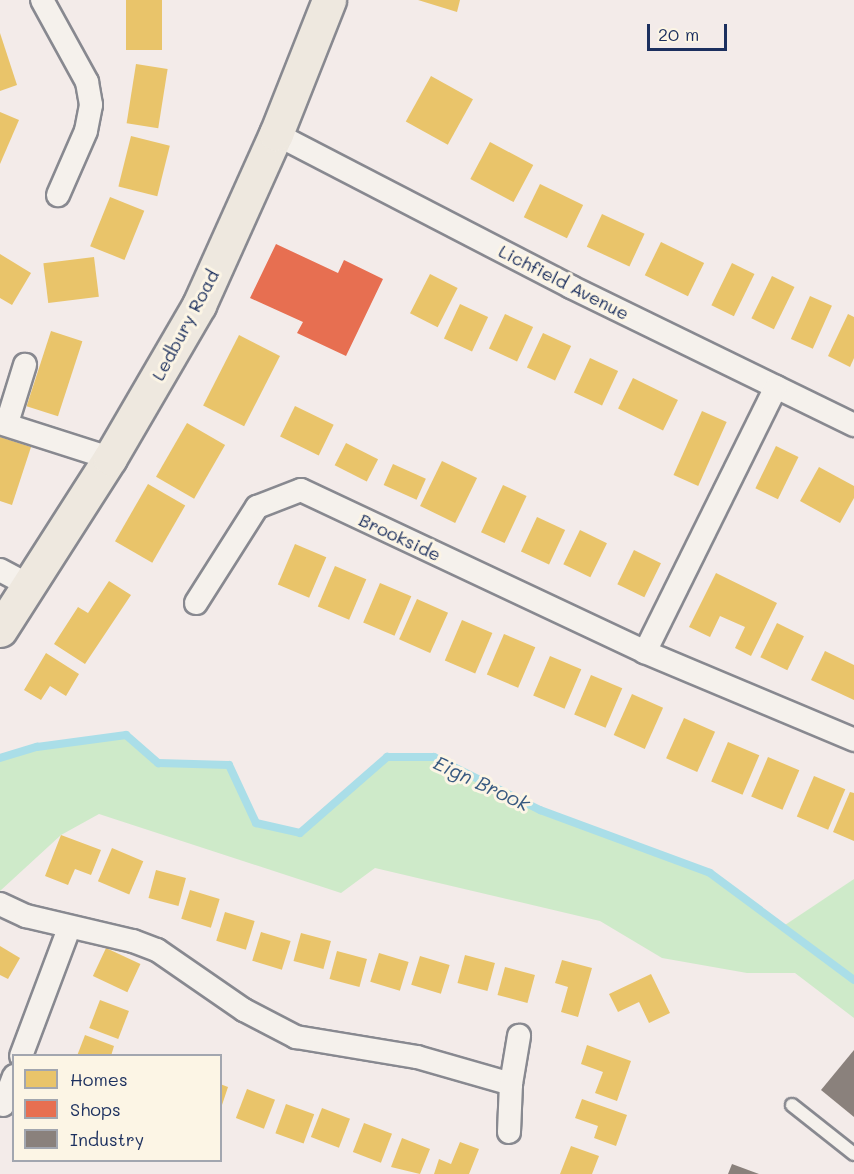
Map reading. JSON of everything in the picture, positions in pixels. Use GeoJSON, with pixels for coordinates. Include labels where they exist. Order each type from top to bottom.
{"type":"FeatureCollection","features":[{"type":"Feature","properties":{"kind":"highway","name":"Ledbury Road"},"geometry":{"type":"LineString","coordinates":[[0,630],[14,577],[110,458],[199,305],[276,134],[329,0]]}},
{"type":"Feature","properties":{"kind":"street"},"geometry":{"type":"LineString","coordinates":[[42,0],[87,82],[91,105],[86,131],[58,195]]}},
{"type":"Feature","properties":{"kind":"street","name":"Lichfield Avenue"},"geometry":{"type":"LineString","coordinates":[[276,134],[571,287],[854,425]]}},
{"type":"Feature","properties":{"kind":"street"},"geometry":{"type":"LineString","coordinates":[[25,365],[3,423],[110,458]]}},
{"type":"Feature","properties":{"kind":"street"},"geometry":{"type":"LineString","coordinates":[[645,652],[776,387]]}},
{"type":"Feature","properties":{"kind":"street","name":"Brookside"},"geometry":{"type":"LineString","coordinates":[[196,603],[257,507],[301,490],[645,652],[854,740]]}},
{"type":"Feature","properties":{"kind":"street"},"geometry":{"type":"LineString","coordinates":[[0,904],[26,916],[69,928],[133,940],[157,950],[244,1010],[296,1037],[417,1057],[511,1083]]}},
{"type":"Feature","properties":{"kind":"street"},"geometry":{"type":"LineString","coordinates":[[22,1054],[69,928]]}},
{"type":"Feature","properties":{"kind":"street"},"geometry":{"type":"LineString","coordinates":[[509,1132],[511,1083],[519,1036]]}},
{"type":"Feature","properties":{"kind":"street"},"geometry":{"type":"LineString","coordinates":[[6,1106],[12,1084]]}},
{"type":"Feature","properties":{"kind":"lane"},"geometry":{"type":"LineString","coordinates":[[792,1105],[854,1154]]}},
{"type":"Feature","properties":{"kind":"green space"},"geometry":{"type":"Polygon","coordinates":[[[126,735],[158,763],[229,765],[256,823],[300,833],[387,757],[434,757],[540,810],[710,873],[782,927],[854,879],[854,1018],[795,973],[747,973],[662,958],[600,921],[375,868],[341,893],[99,814],[61,835],[0,891],[0,758],[37,747],[126,735]]]}},
{"type":"Feature","properties":{"kind":"building: Homes"},"geometry":{"type":"Polygon","coordinates":[[[126,0],[162,0],[162,50],[126,50],[126,0]]]}},
{"type":"Feature","properties":{"kind":"building: Homes"},"geometry":{"type":"Polygon","coordinates":[[[418,0],[460,0],[457,12],[418,0]]]}},
{"type":"Feature","properties":{"kind":"building: Homes"},"geometry":{"type":"Polygon","coordinates":[[[0,33],[17,85],[0,91],[0,33]]]}},
{"type":"Feature","properties":{"kind":"building: Homes"},"geometry":{"type":"Polygon","coordinates":[[[136,64],[168,69],[158,128],[127,123],[136,64]]]}},
{"type":"Feature","properties":{"kind":"building: Homes"},"geometry":{"type":"Polygon","coordinates":[[[431,76],[473,99],[448,145],[406,121],[431,76]]]}},
{"type":"Feature","properties":{"kind":"building: Homes"},"geometry":{"type":"Polygon","coordinates":[[[0,112],[19,120],[0,164],[0,112]]]}},
{"type":"Feature","properties":{"kind":"building: Homes"},"geometry":{"type":"Polygon","coordinates":[[[131,136],[170,146],[157,196],[118,186],[131,136]]]}},
{"type":"Feature","properties":{"kind":"building: Homes"},"geometry":{"type":"Polygon","coordinates":[[[490,142],[533,165],[514,202],[470,179],[490,142]]]}},
{"type":"Feature","properties":{"kind":"building: Homes"},"geometry":{"type":"Polygon","coordinates":[[[540,184],[583,205],[567,238],[524,217],[540,184]]]}},
{"type":"Feature","properties":{"kind":"building: Homes"},"geometry":{"type":"Polygon","coordinates":[[[110,197],[144,211],[124,260],[90,246],[110,197]]]}},
{"type":"Feature","properties":{"kind":"building: Homes"},"geometry":{"type":"Polygon","coordinates":[[[602,214],[645,234],[629,266],[587,247],[602,214]]]}},
{"type":"Feature","properties":{"kind":"building: Homes"},"geometry":{"type":"Polygon","coordinates":[[[661,242],[704,263],[688,296],[645,275],[661,242]]]}},
{"type":"Feature","properties":{"kind":"building: Homes"},"geometry":{"type":"Polygon","coordinates":[[[0,254],[31,273],[12,305],[0,298],[0,254]]]}},
{"type":"Feature","properties":{"kind":"building: Homes"},"geometry":{"type":"Polygon","coordinates":[[[94,257],[99,297],[48,303],[43,263],[94,257]]]}},
{"type":"Feature","properties":{"kind":"building: Homes"},"geometry":{"type":"Polygon","coordinates":[[[732,263],[754,274],[734,316],[711,305],[732,263]]]}},
{"type":"Feature","properties":{"kind":"building: Homes"},"geometry":{"type":"Polygon","coordinates":[[[430,274],[458,288],[438,327],[410,313],[430,274]]]}},
{"type":"Feature","properties":{"kind":"building: Homes"},"geometry":{"type":"Polygon","coordinates":[[[772,276],[794,287],[774,329],[751,318],[772,276]]]}},
{"type":"Feature","properties":{"kind":"building: Homes"},"geometry":{"type":"Polygon","coordinates":[[[810,296],[832,306],[813,349],[791,339],[810,296]]]}},
{"type":"Feature","properties":{"kind":"building: Homes"},"geometry":{"type":"Polygon","coordinates":[[[460,304],[488,317],[472,352],[444,338],[460,304]]]}},
{"type":"Feature","properties":{"kind":"building: Homes"},"geometry":{"type":"Polygon","coordinates":[[[505,314],[533,327],[517,362],[489,348],[505,314]]]}},
{"type":"Feature","properties":{"kind":"building: Homes"},"geometry":{"type":"Polygon","coordinates":[[[848,314],[854,317],[854,358],[850,367],[828,356],[848,314]]]}},
{"type":"Feature","properties":{"kind":"building: Homes"},"geometry":{"type":"Polygon","coordinates":[[[51,331],[82,341],[58,416],[27,406],[51,331]]]}},
{"type":"Feature","properties":{"kind":"building: Homes"},"geometry":{"type":"Polygon","coordinates":[[[543,333],[571,346],[555,381],[527,367],[543,333]]]}},
{"type":"Feature","properties":{"kind":"building: Homes"},"geometry":{"type":"Polygon","coordinates":[[[239,335],[280,356],[244,426],[203,405],[239,335]]]}},
{"type":"Feature","properties":{"kind":"building: Homes"},"geometry":{"type":"Polygon","coordinates":[[[590,358],[618,371],[602,406],[574,392],[590,358]]]}},
{"type":"Feature","properties":{"kind":"building: Homes"},"geometry":{"type":"Polygon","coordinates":[[[633,378],[678,400],[663,430],[618,409],[633,378]]]}},
{"type":"Feature","properties":{"kind":"building: Homes"},"geometry":{"type":"Polygon","coordinates":[[[295,406],[334,425],[319,455],[280,437],[295,406]]]}},
{"type":"Feature","properties":{"kind":"building: Homes"},"geometry":{"type":"Polygon","coordinates":[[[702,411],[727,422],[698,486],[674,475],[702,411]]]}},
{"type":"Feature","properties":{"kind":"building: Homes"},"geometry":{"type":"Polygon","coordinates":[[[187,423],[225,445],[194,499],[156,477],[187,423]]]}},
{"type":"Feature","properties":{"kind":"building: Homes"},"geometry":{"type":"Polygon","coordinates":[[[0,437],[31,447],[12,505],[0,501],[0,437]]]}},
{"type":"Feature","properties":{"kind":"building: Homes"},"geometry":{"type":"Polygon","coordinates":[[[346,443],[378,459],[367,482],[335,465],[346,443]]]}},
{"type":"Feature","properties":{"kind":"building: Homes"},"geometry":{"type":"Polygon","coordinates":[[[776,446],[798,457],[778,499],[755,488],[776,446]]]}},
{"type":"Feature","properties":{"kind":"building: Homes"},"geometry":{"type":"Polygon","coordinates":[[[442,461],[477,478],[455,523],[420,506],[442,461]]]}},
{"type":"Feature","properties":{"kind":"building: Homes"},"geometry":{"type":"Polygon","coordinates":[[[393,464],[426,479],[417,500],[384,485],[393,464]]]}},
{"type":"Feature","properties":{"kind":"building: Homes"},"geometry":{"type":"Polygon","coordinates":[[[819,467],[854,486],[854,498],[840,523],[800,501],[819,467]]]}},
{"type":"Feature","properties":{"kind":"building: Homes"},"geometry":{"type":"Polygon","coordinates":[[[148,484],[185,506],[152,563],[115,541],[148,484]]]}},
{"type":"Feature","properties":{"kind":"building: Homes"},"geometry":{"type":"Polygon","coordinates":[[[503,485],[527,496],[505,543],[481,532],[503,485]]]}},
{"type":"Feature","properties":{"kind":"building: Homes"},"geometry":{"type":"Polygon","coordinates":[[[537,517],[565,530],[549,565],[521,551],[537,517]]]}},
{"type":"Feature","properties":{"kind":"building: Homes"},"geometry":{"type":"Polygon","coordinates":[[[580,530],[607,543],[590,577],[563,564],[580,530]]]}},
{"type":"Feature","properties":{"kind":"building: Homes"},"geometry":{"type":"Polygon","coordinates":[[[295,544],[326,557],[309,598],[278,585],[295,544]]]}},
{"type":"Feature","properties":{"kind":"building: Homes"},"geometry":{"type":"Polygon","coordinates":[[[634,550],[661,563],[644,597],[617,584],[634,550]]]}},
{"type":"Feature","properties":{"kind":"building: Homes"},"geometry":{"type":"Polygon","coordinates":[[[335,566],[366,579],[349,620],[318,607],[335,566]]]}},
{"type":"Feature","properties":{"kind":"building: Homes"},"geometry":{"type":"Polygon","coordinates":[[[716,573],[777,603],[751,656],[735,648],[745,627],[720,616],[710,637],[689,627],[716,573]]]}},
{"type":"Feature","properties":{"kind":"building: Homes"},"geometry":{"type":"Polygon","coordinates":[[[109,581],[131,595],[85,664],[54,644],[78,607],[88,613],[109,581]]]}},
{"type":"Feature","properties":{"kind":"building: Homes"},"geometry":{"type":"Polygon","coordinates":[[[380,583],[411,596],[394,636],[363,623],[380,583]]]}},
{"type":"Feature","properties":{"kind":"building: Homes"},"geometry":{"type":"Polygon","coordinates":[[[417,599],[448,613],[430,653],[399,639],[417,599]]]}},
{"type":"Feature","properties":{"kind":"building: Homes"},"geometry":{"type":"Polygon","coordinates":[[[462,620],[492,633],[475,673],[445,661],[462,620]]]}},
{"type":"Feature","properties":{"kind":"building: Homes"},"geometry":{"type":"Polygon","coordinates":[[[777,623],[804,636],[787,670],[760,657],[777,623]]]}},
{"type":"Feature","properties":{"kind":"building: Homes"},"geometry":{"type":"Polygon","coordinates":[[[504,634],[535,647],[518,688],[487,675],[504,634]]]}},
{"type":"Feature","properties":{"kind":"building: Homes"},"geometry":{"type":"Polygon","coordinates":[[[825,651],[854,665],[854,700],[811,680],[825,651]]]}},
{"type":"Feature","properties":{"kind":"building: Homes"},"geometry":{"type":"Polygon","coordinates":[[[46,653],[79,674],[66,696],[50,686],[41,700],[24,690],[46,653]]]}},
{"type":"Feature","properties":{"kind":"building: Homes"},"geometry":{"type":"Polygon","coordinates":[[[550,656],[581,669],[564,709],[533,696],[550,656]]]}},
{"type":"Feature","properties":{"kind":"building: Homes"},"geometry":{"type":"Polygon","coordinates":[[[591,675],[622,688],[605,728],[574,715],[591,675]]]}},
{"type":"Feature","properties":{"kind":"building: Homes"},"geometry":{"type":"Polygon","coordinates":[[[632,694],[663,708],[645,749],[614,735],[632,694]]]}},
{"type":"Feature","properties":{"kind":"building: Homes"},"geometry":{"type":"Polygon","coordinates":[[[684,718],[715,732],[697,772],[666,758],[684,718]]]}},
{"type":"Feature","properties":{"kind":"building: Homes"},"geometry":{"type":"Polygon","coordinates":[[[728,742],[759,755],[742,795],[711,782],[728,742]]]}},
{"type":"Feature","properties":{"kind":"building: Homes"},"geometry":{"type":"Polygon","coordinates":[[[768,757],[799,770],[782,810],[751,797],[768,757]]]}},
{"type":"Feature","properties":{"kind":"building: Homes"},"geometry":{"type":"Polygon","coordinates":[[[814,776],[845,789],[828,830],[797,817],[814,776]]]}},
{"type":"Feature","properties":{"kind":"building: Homes"},"geometry":{"type":"Polygon","coordinates":[[[850,792],[854,793],[854,841],[833,832],[850,792]]]}},
{"type":"Feature","properties":{"kind":"building: Homes"},"geometry":{"type":"Polygon","coordinates":[[[61,835],[101,850],[91,875],[75,869],[68,885],[45,876],[61,835]]]}},
{"type":"Feature","properties":{"kind":"building: Homes"},"geometry":{"type":"Polygon","coordinates":[[[112,848],[143,861],[129,894],[98,881],[112,848]]]}},
{"type":"Feature","properties":{"kind":"building: Homes"},"geometry":{"type":"Polygon","coordinates":[[[156,870],[186,878],[178,906],[148,898],[156,870]]]}},
{"type":"Feature","properties":{"kind":"building: Homes"},"geometry":{"type":"Polygon","coordinates":[[[190,890],[220,899],[211,928],[181,919],[190,890]]]}},
{"type":"Feature","properties":{"kind":"building: Homes"},"geometry":{"type":"Polygon","coordinates":[[[225,912],[255,921],[246,950],[216,941],[225,912]]]}},
{"type":"Feature","properties":{"kind":"building: Homes"},"geometry":{"type":"Polygon","coordinates":[[[261,932],[291,941],[282,970],[252,961],[261,932]]]}},
{"type":"Feature","properties":{"kind":"building: Homes"},"geometry":{"type":"Polygon","coordinates":[[[301,933],[331,941],[323,969],[293,961],[301,933]]]}},
{"type":"Feature","properties":{"kind":"building: Homes"},"geometry":{"type":"Polygon","coordinates":[[[0,946],[20,958],[8,979],[0,975],[0,946]]]}},
{"type":"Feature","properties":{"kind":"building: Homes"},"geometry":{"type":"Polygon","coordinates":[[[106,948],[140,964],[127,992],[93,976],[106,948]]]}},
{"type":"Feature","properties":{"kind":"building: Homes"},"geometry":{"type":"Polygon","coordinates":[[[337,951],[367,959],[359,987],[329,979],[337,951]]]}},
{"type":"Feature","properties":{"kind":"building: Homes"},"geometry":{"type":"Polygon","coordinates":[[[379,953],[409,962],[400,991],[370,982],[379,953]]]}},
{"type":"Feature","properties":{"kind":"building: Homes"},"geometry":{"type":"Polygon","coordinates":[[[465,955],[495,963],[487,991],[457,983],[465,955]]]}},
{"type":"Feature","properties":{"kind":"building: Homes"},"geometry":{"type":"Polygon","coordinates":[[[420,956],[450,965],[441,994],[411,985],[420,956]]]}},
{"type":"Feature","properties":{"kind":"building: Homes"},"geometry":{"type":"Polygon","coordinates":[[[562,960],[592,968],[578,1017],[561,1012],[568,987],[555,983],[562,960]]]}},
{"type":"Feature","properties":{"kind":"building: Homes"},"geometry":{"type":"Polygon","coordinates":[[[505,967],[535,975],[527,1003],[497,995],[505,967]]]}},
{"type":"Feature","properties":{"kind":"building: Homes"},"geometry":{"type":"Polygon","coordinates":[[[651,974],[670,1013],[649,1023],[639,1002],[618,1012],[609,994],[651,974]]]}},
{"type":"Feature","properties":{"kind":"building: Homes"},"geometry":{"type":"Polygon","coordinates":[[[100,1000],[129,1011],[118,1039],[89,1028],[100,1000]]]}},
{"type":"Feature","properties":{"kind":"building: Homes"},"geometry":{"type":"Polygon","coordinates":[[[85,1035],[114,1046],[112,1054],[78,1054],[85,1035]]]}},
{"type":"Feature","properties":{"kind":"building: Homes"},"geometry":{"type":"Polygon","coordinates":[[[587,1045],[631,1061],[617,1101],[595,1093],[603,1072],[581,1064],[587,1045]]]}},
{"type":"Feature","properties":{"kind":"building: Homes"},"geometry":{"type":"Polygon","coordinates":[[[222,1085],[228,1087],[222,1105],[222,1085]]]}},
{"type":"Feature","properties":{"kind":"building: Homes"},"geometry":{"type":"Polygon","coordinates":[[[247,1089],[275,1100],[264,1129],[236,1118],[247,1089]]]}},
{"type":"Feature","properties":{"kind":"building: Homes"},"geometry":{"type":"Polygon","coordinates":[[[582,1099],[627,1115],[616,1146],[594,1138],[598,1126],[575,1118],[582,1099]]]}},
{"type":"Feature","properties":{"kind":"building: Homes"},"geometry":{"type":"Polygon","coordinates":[[[286,1104],[314,1114],[304,1143],[275,1133],[286,1104]]]}},
{"type":"Feature","properties":{"kind":"building: Homes"},"geometry":{"type":"Polygon","coordinates":[[[322,1108],[350,1119],[339,1148],[311,1137],[322,1108]]]}},
{"type":"Feature","properties":{"kind":"building: Homes"},"geometry":{"type":"Polygon","coordinates":[[[364,1123],[392,1134],[381,1163],[353,1152],[364,1123]]]}},
{"type":"Feature","properties":{"kind":"building: Homes"},"geometry":{"type":"Polygon","coordinates":[[[402,1138],[430,1149],[420,1174],[391,1167],[402,1138]]]}},
{"type":"Feature","properties":{"kind":"building: Homes"},"geometry":{"type":"Polygon","coordinates":[[[460,1142],[479,1149],[469,1174],[434,1174],[439,1159],[451,1164],[460,1142]]]}},
{"type":"Feature","properties":{"kind":"building: Homes"},"geometry":{"type":"Polygon","coordinates":[[[571,1146],[599,1156],[592,1174],[560,1174],[571,1146]]]}},
{"type":"Feature","properties":{"kind":"building: Shops"},"geometry":{"type":"Polygon","coordinates":[[[276,244],[338,273],[344,260],[383,279],[346,356],[297,333],[303,322],[250,298],[276,244]]]}},
{"type":"Feature","properties":{"kind":"building: Industry"},"geometry":{"type":"Polygon","coordinates":[[[854,1050],[854,1117],[821,1090],[854,1050]]]}},
{"type":"Feature","properties":{"kind":"building: Industry"},"geometry":{"type":"Polygon","coordinates":[[[732,1164],[759,1174],[728,1174],[732,1164]]]}},
{"type":"Feature","properties":{"kind":"waterway","name":"Eign Brook"},"geometry":{"type":"LineString","coordinates":[[0,758],[37,747],[126,735],[158,763],[229,765],[256,823],[300,833],[387,757],[434,757],[540,810],[710,873],[854,980]]}}]}
